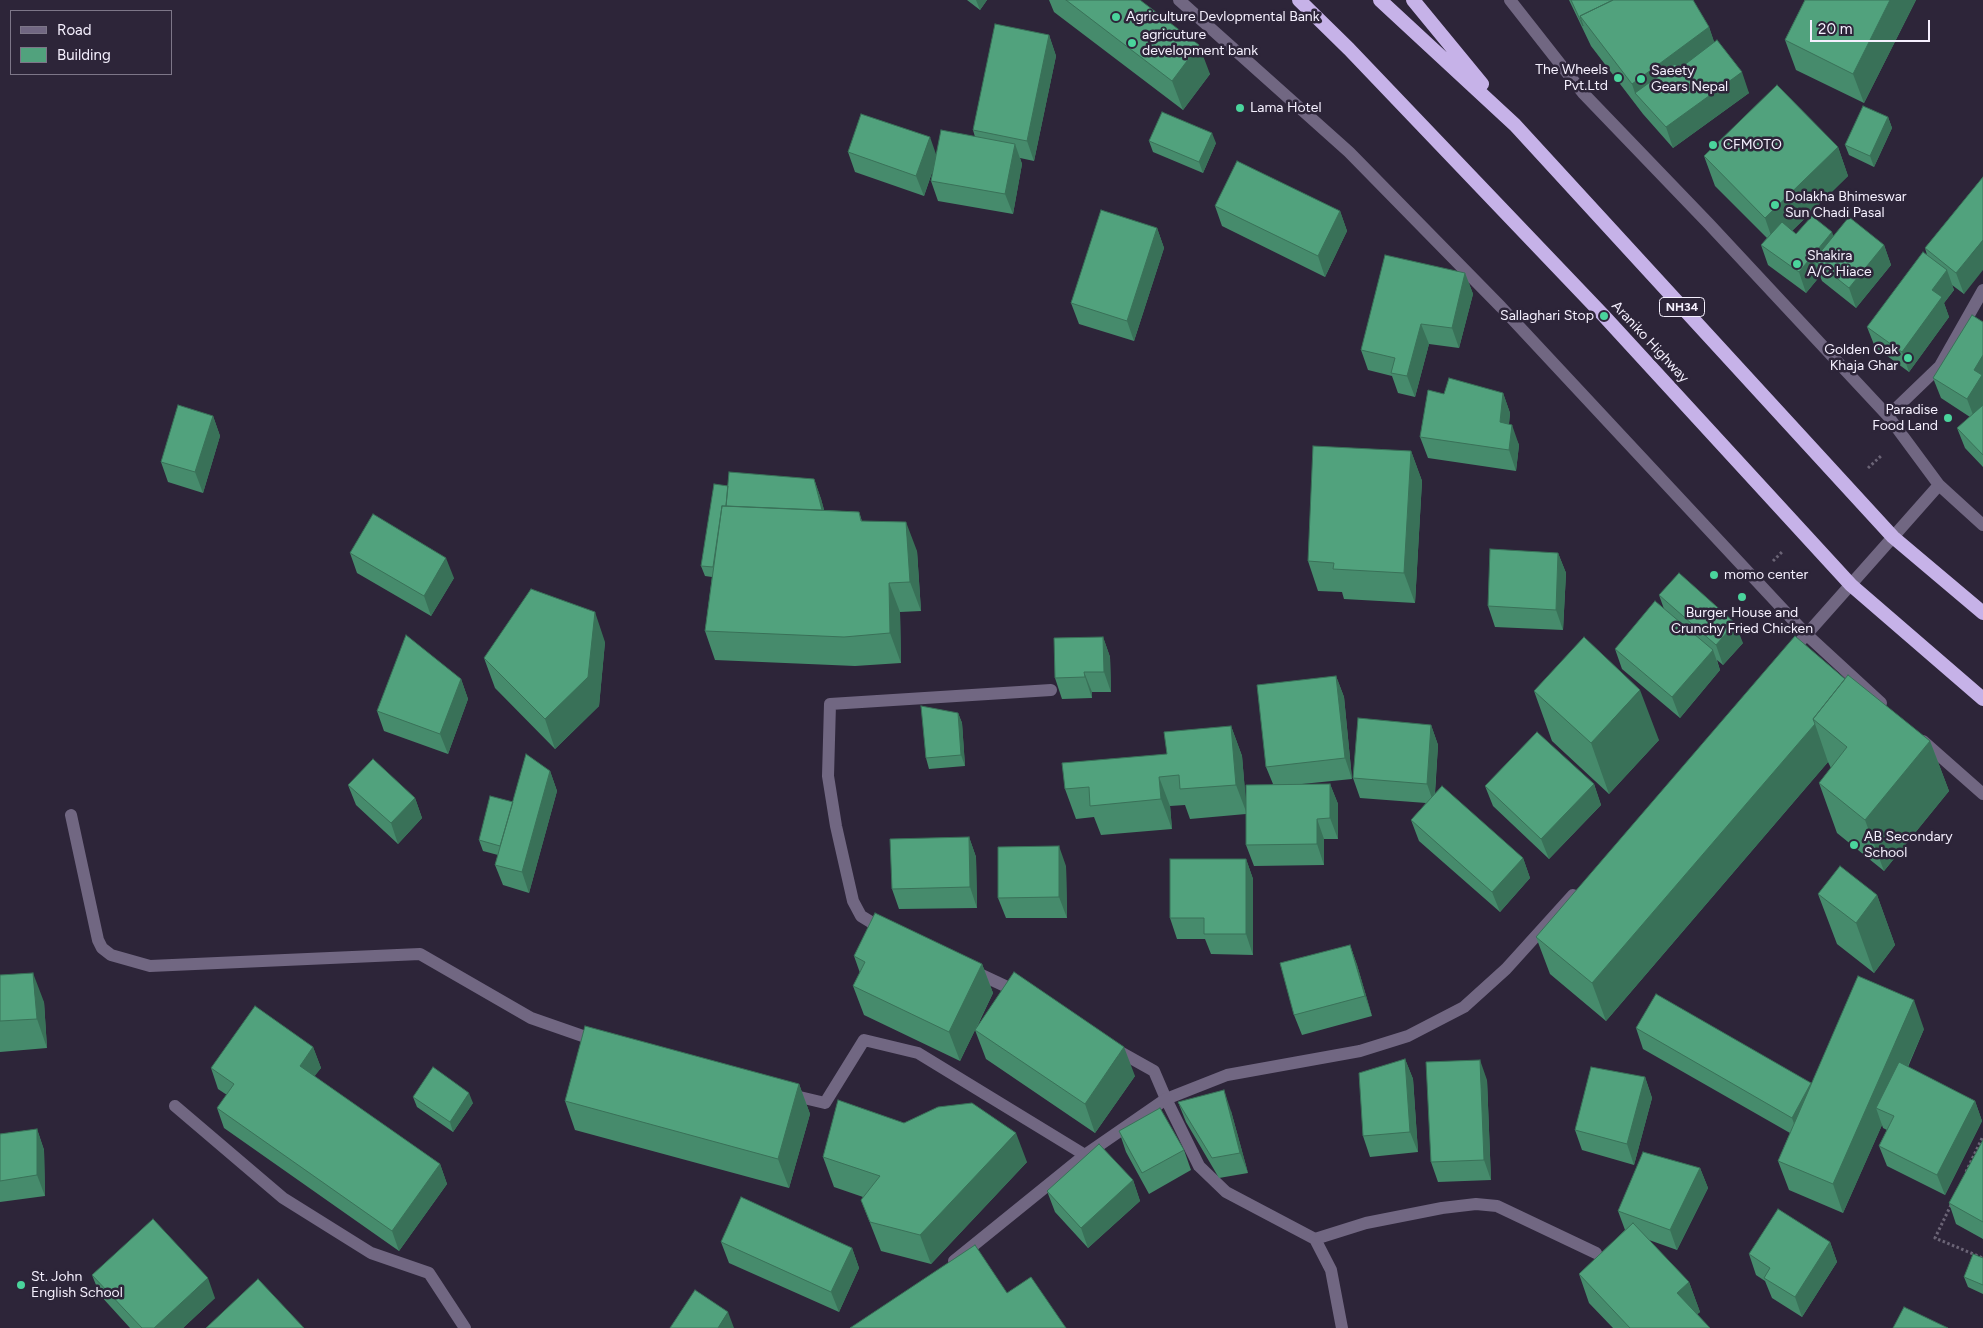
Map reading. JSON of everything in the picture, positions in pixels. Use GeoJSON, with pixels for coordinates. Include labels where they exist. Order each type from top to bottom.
{"type":"FeatureCollection","features":[{"type":"Feature","properties":{"kind":"highway","name":"Araniko Highway"},"geometry":{"type":"LineString","coordinates":[[1299,0],[1604,316],[1851,585],[1983,699]]}},
{"type":"Feature","properties":{"kind":"highway","name":"NH34"},"geometry":{"type":"LineString","coordinates":[[1380,0],[1515,125],[1893,537],[1983,613]]}},
{"type":"Feature","properties":{"kind":"highway"},"geometry":{"type":"LineString","coordinates":[[1413,0],[1515,125]]}},
{"type":"Feature","properties":{"kind":"street"},"geometry":{"type":"LineString","coordinates":[[1179,0],[1349,152],[1501,307],[1806,634],[1893,714]]}},
{"type":"Feature","properties":{"kind":"street"},"geometry":{"type":"LineString","coordinates":[[1510,0],[1582,94],[1709,224],[1888,416],[1939,485],[1983,525]]}},
{"type":"Feature","properties":{"kind":"street"},"geometry":{"type":"LineString","coordinates":[[1888,416],[1940,366],[1983,290]]}},
{"type":"Feature","properties":{"kind":"street"},"geometry":{"type":"LineString","coordinates":[[1780,664],[1939,485]]}},
{"type":"Feature","properties":{"kind":"street"},"geometry":{"type":"LineString","coordinates":[[893,934],[861,916],[852,901],[836,826],[828,776],[830,704],[1051,690]]}},
{"type":"Feature","properties":{"kind":"street"},"geometry":{"type":"LineString","coordinates":[[1914,734],[1983,794]]}},
{"type":"Feature","properties":{"kind":"street"},"geometry":{"type":"LineString","coordinates":[[71,815],[98,940],[102,948],[111,955],[150,966],[420,954],[531,1018],[605,1043]]}},
{"type":"Feature","properties":{"kind":"street"},"geometry":{"type":"LineString","coordinates":[[947,1266],[1085,1156],[1166,1099],[1227,1075],[1360,1051],[1408,1036],[1464,1006],[1506,969],[1580,887]]}},
{"type":"Feature","properties":{"kind":"street"},"geometry":{"type":"LineString","coordinates":[[963,966],[1031,1000]]}},
{"type":"Feature","properties":{"kind":"street"},"geometry":{"type":"LineString","coordinates":[[770,1090],[825,1103],[864,1040],[918,1053],[1085,1156]]}},
{"type":"Feature","properties":{"kind":"street"},"geometry":{"type":"LineString","coordinates":[[1105,1043],[1154,1072],[1199,1166],[1226,1192],[1315,1239],[1331,1270],[1342,1328]]}},
{"type":"Feature","properties":{"kind":"street"},"geometry":{"type":"LineString","coordinates":[[176,1106],[283,1198],[371,1254],[429,1273],[465,1328]]}},
{"type":"Feature","properties":{"kind":"street"},"geometry":{"type":"LineString","coordinates":[[1315,1239],[1366,1223],[1442,1208],[1476,1204],[1498,1206],[1596,1253]]}},
{"type":"Feature","properties":{"kind":"path"},"geometry":{"type":"LineString","coordinates":[[1963,1179],[1983,1136]]}},
{"type":"Feature","properties":{"kind":"path"},"geometry":{"type":"LineString","coordinates":[[1955,1196],[1935,1238],[1983,1258]]}},
{"type":"Feature","properties":{"kind":"building"},"geometry":{"type":"Polygon","coordinates":[[[1066,0],[1140,0],[1199,45],[1172,81],[1066,0]]]}},
{"type":"Feature","properties":{"kind":"building"},"geometry":{"type":"Polygon","coordinates":[[[1571,0],[1613,0],[1580,16],[1583,26],[1571,0]]]}},
{"type":"Feature","properties":{"kind":"building"},"geometry":{"type":"Polygon","coordinates":[[[1613,0],[1693,0],[1709,27],[1632,84],[1580,16],[1613,0]]]}},
{"type":"Feature","properties":{"kind":"building"},"geometry":{"type":"Polygon","coordinates":[[[1805,0],[1890,0],[1853,74],[1785,40],[1805,0]]]}},
{"type":"Feature","properties":{"kind":"building"},"geometry":{"type":"Polygon","coordinates":[[[995,24],[1049,35],[1027,141],[973,130],[995,24]]]}},
{"type":"Feature","properties":{"kind":"building"},"geometry":{"type":"Polygon","coordinates":[[[1717,40],[1742,72],[1666,127],[1635,93],[1675,64],[1679,69],[1717,40]]]}},
{"type":"Feature","properties":{"kind":"building"},"geometry":{"type":"Polygon","coordinates":[[[1777,85],[1838,147],[1765,218],[1704,156],[1777,85]]]}},
{"type":"Feature","properties":{"kind":"building"},"geometry":{"type":"Polygon","coordinates":[[[1863,106],[1888,117],[1870,156],[1845,145],[1863,106]]]}},
{"type":"Feature","properties":{"kind":"building"},"geometry":{"type":"Polygon","coordinates":[[[1162,112],[1212,133],[1199,162],[1149,141],[1162,112]]]}},
{"type":"Feature","properties":{"kind":"building"},"geometry":{"type":"Polygon","coordinates":[[[861,114],[930,137],[916,176],[848,152],[861,114]]]}},
{"type":"Feature","properties":{"kind":"building"},"geometry":{"type":"Polygon","coordinates":[[[941,130],[1015,144],[1005,194],[931,181],[941,130]]]}},
{"type":"Feature","properties":{"kind":"building"},"geometry":{"type":"Polygon","coordinates":[[[1237,161],[1340,211],[1318,256],[1215,206],[1237,161]]]}},
{"type":"Feature","properties":{"kind":"building"},"geometry":{"type":"Polygon","coordinates":[[[1983,177],[1983,240],[1956,273],[1925,248],[1983,177]]]}},
{"type":"Feature","properties":{"kind":"building"},"geometry":{"type":"Polygon","coordinates":[[[1101,210],[1157,228],[1127,321],[1071,303],[1101,210]]]}},
{"type":"Feature","properties":{"kind":"building"},"geometry":{"type":"Polygon","coordinates":[[[1812,216],[1832,232],[1799,272],[1761,245],[1782,222],[1796,234],[1812,216]]]}},
{"type":"Feature","properties":{"kind":"building"},"geometry":{"type":"Polygon","coordinates":[[[1849,217],[1884,245],[1849,288],[1814,260],[1849,217]]]}},
{"type":"Feature","properties":{"kind":"building"},"geometry":{"type":"Polygon","coordinates":[[[1923,252],[1947,270],[1932,290],[1942,297],[1902,352],[1867,327],[1923,252]]]}},
{"type":"Feature","properties":{"kind":"building"},"geometry":{"type":"Polygon","coordinates":[[[1385,255],[1465,273],[1452,328],[1421,324],[1407,376],[1391,373],[1395,358],[1361,350],[1385,255]]]}},
{"type":"Feature","properties":{"kind":"building"},"geometry":{"type":"Polygon","coordinates":[[[1972,315],[1983,322],[1983,355],[1974,370],[1982,375],[1967,399],[1933,378],[1972,315]]]}},
{"type":"Feature","properties":{"kind":"building"},"geometry":{"type":"Polygon","coordinates":[[[1449,378],[1503,393],[1500,422],[1512,425],[1509,450],[1420,437],[1428,390],[1444,394],[1449,378]]]}},
{"type":"Feature","properties":{"kind":"building"},"geometry":{"type":"Polygon","coordinates":[[[178,405],[213,416],[195,472],[161,462],[178,405]]]}},
{"type":"Feature","properties":{"kind":"building"},"geometry":{"type":"Polygon","coordinates":[[[1983,405],[1983,455],[1957,428],[1983,405]]]}},
{"type":"Feature","properties":{"kind":"building"},"geometry":{"type":"Polygon","coordinates":[[[1313,446],[1411,451],[1404,573],[1333,569],[1334,563],[1308,561],[1313,446]]]}},
{"type":"Feature","properties":{"kind":"building"},"geometry":{"type":"Polygon","coordinates":[[[729,472],[814,479],[822,510],[726,506],[729,472]]]}},
{"type":"Feature","properties":{"kind":"building"},"geometry":{"type":"Polygon","coordinates":[[[714,484],[728,486],[726,506],[722,506],[713,567],[701,566],[714,484]]]}},
{"type":"Feature","properties":{"kind":"building"},"geometry":{"type":"Polygon","coordinates":[[[722,506],[859,512],[861,521],[906,522],[910,582],[889,583],[890,633],[844,637],[705,631],[722,506]]]}},
{"type":"Feature","properties":{"kind":"building"},"geometry":{"type":"Polygon","coordinates":[[[373,514],[446,558],[424,596],[350,553],[373,514]]]}},
{"type":"Feature","properties":{"kind":"building"},"geometry":{"type":"Polygon","coordinates":[[[1490,549],[1558,553],[1556,610],[1488,606],[1490,549]]]}},
{"type":"Feature","properties":{"kind":"building"},"geometry":{"type":"Polygon","coordinates":[[[1679,573],[1735,623],[1716,645],[1659,595],[1679,573]]]}},
{"type":"Feature","properties":{"kind":"building"},"geometry":{"type":"Polygon","coordinates":[[[531,589],[595,612],[588,677],[545,719],[484,658],[531,589]]]}},
{"type":"Feature","properties":{"kind":"building"},"geometry":{"type":"Polygon","coordinates":[[[1655,601],[1713,650],[1672,697],[1615,649],[1655,601]]]}},
{"type":"Feature","properties":{"kind":"building"},"geometry":{"type":"Polygon","coordinates":[[[406,635],[461,679],[440,734],[377,711],[406,635]]]}},
{"type":"Feature","properties":{"kind":"building"},"geometry":{"type":"Polygon","coordinates":[[[1795,636],[1845,679],[1813,719],[1815,724],[1592,983],[1536,937],[1795,636]]]}},
{"type":"Feature","properties":{"kind":"building"},"geometry":{"type":"Polygon","coordinates":[[[1103,637],[1104,672],[1084,672],[1085,677],[1055,678],[1054,638],[1103,637]]]}},
{"type":"Feature","properties":{"kind":"building"},"geometry":{"type":"Polygon","coordinates":[[[1584,637],[1640,690],[1591,743],[1534,691],[1584,637]]]}},
{"type":"Feature","properties":{"kind":"building"},"geometry":{"type":"Polygon","coordinates":[[[1848,675],[1930,741],[1865,820],[1819,783],[1847,747],[1813,719],[1848,675]]]}},
{"type":"Feature","properties":{"kind":"building"},"geometry":{"type":"Polygon","coordinates":[[[1336,676],[1345,758],[1266,767],[1257,685],[1336,676]]]}},
{"type":"Feature","properties":{"kind":"building"},"geometry":{"type":"Polygon","coordinates":[[[921,706],[958,713],[961,755],[926,758],[921,706]]]}},
{"type":"Feature","properties":{"kind":"building"},"geometry":{"type":"Polygon","coordinates":[[[1358,718],[1431,725],[1427,784],[1353,778],[1358,718]]]}},
{"type":"Feature","properties":{"kind":"building"},"geometry":{"type":"Polygon","coordinates":[[[1231,726],[1236,785],[1180,789],[1179,775],[1159,777],[1161,799],[1090,806],[1089,787],[1065,789],[1062,763],[1167,754],[1164,732],[1231,726]]]}},
{"type":"Feature","properties":{"kind":"building"},"geometry":{"type":"Polygon","coordinates":[[[1537,732],[1594,784],[1541,839],[1485,786],[1537,732]]]}},
{"type":"Feature","properties":{"kind":"building"},"geometry":{"type":"Polygon","coordinates":[[[526,754],[550,771],[522,872],[495,865],[526,754]]]}},
{"type":"Feature","properties":{"kind":"building"},"geometry":{"type":"Polygon","coordinates":[[[373,759],[415,798],[391,823],[348,785],[373,759]]]}},
{"type":"Feature","properties":{"kind":"building"},"geometry":{"type":"Polygon","coordinates":[[[1330,784],[1330,818],[1317,819],[1317,844],[1246,845],[1246,785],[1330,784]]]}},
{"type":"Feature","properties":{"kind":"building"},"geometry":{"type":"Polygon","coordinates":[[[1442,786],[1523,858],[1492,892],[1411,820],[1442,786]]]}},
{"type":"Feature","properties":{"kind":"building"},"geometry":{"type":"Polygon","coordinates":[[[490,796],[513,802],[500,846],[479,840],[490,796]]]}},
{"type":"Feature","properties":{"kind":"building"},"geometry":{"type":"Polygon","coordinates":[[[969,837],[970,887],[892,889],[890,839],[969,837]]]}},
{"type":"Feature","properties":{"kind":"building"},"geometry":{"type":"Polygon","coordinates":[[[1059,846],[1059,897],[998,898],[998,847],[1059,846]]]}},
{"type":"Feature","properties":{"kind":"building"},"geometry":{"type":"Polygon","coordinates":[[[1170,859],[1246,859],[1246,934],[1204,934],[1204,918],[1170,918],[1170,859]]]}},
{"type":"Feature","properties":{"kind":"building"},"geometry":{"type":"Polygon","coordinates":[[[1840,866],[1877,895],[1856,923],[1818,894],[1840,866]]]}},
{"type":"Feature","properties":{"kind":"building"},"geometry":{"type":"Polygon","coordinates":[[[875,913],[982,964],[949,1032],[853,986],[865,962],[854,956],[875,913]]]}},
{"type":"Feature","properties":{"kind":"building"},"geometry":{"type":"Polygon","coordinates":[[[1350,945],[1365,996],[1294,1015],[1280,963],[1350,945]]]}},
{"type":"Feature","properties":{"kind":"building"},"geometry":{"type":"Polygon","coordinates":[[[1014,972],[1124,1047],[1085,1104],[975,1030],[1014,972]]]}},
{"type":"Feature","properties":{"kind":"building"},"geometry":{"type":"Polygon","coordinates":[[[33,973],[37,1019],[0,1021],[0,975],[33,973]]]}},
{"type":"Feature","properties":{"kind":"building"},"geometry":{"type":"Polygon","coordinates":[[[1858,976],[1914,1000],[1833,1184],[1778,1161],[1858,976]]]}},
{"type":"Feature","properties":{"kind":"building"},"geometry":{"type":"Polygon","coordinates":[[[1656,994],[1811,1083],[1792,1118],[1636,1028],[1656,994]]]}},
{"type":"Feature","properties":{"kind":"building"},"geometry":{"type":"Polygon","coordinates":[[[255,1006],[313,1047],[300,1066],[440,1164],[392,1231],[217,1108],[234,1084],[211,1068],[255,1006]]]}},
{"type":"Feature","properties":{"kind":"building"},"geometry":{"type":"Polygon","coordinates":[[[585,1026],[799,1084],[778,1159],[565,1101],[585,1026]]]}},
{"type":"Feature","properties":{"kind":"building"},"geometry":{"type":"Polygon","coordinates":[[[1405,1059],[1410,1132],[1363,1136],[1359,1073],[1405,1059]]]}},
{"type":"Feature","properties":{"kind":"building"},"geometry":{"type":"Polygon","coordinates":[[[1480,1060],[1484,1160],[1431,1162],[1426,1062],[1480,1060]]]}},
{"type":"Feature","properties":{"kind":"building"},"geometry":{"type":"Polygon","coordinates":[[[1899,1062],[1975,1101],[1937,1175],[1879,1146],[1894,1116],[1876,1108],[1899,1062]]]}},
{"type":"Feature","properties":{"kind":"building"},"geometry":{"type":"Polygon","coordinates":[[[433,1067],[469,1093],[450,1122],[413,1097],[433,1067]]]}},
{"type":"Feature","properties":{"kind":"building"},"geometry":{"type":"Polygon","coordinates":[[[1591,1067],[1645,1077],[1627,1144],[1575,1130],[1591,1067]]]}},
{"type":"Feature","properties":{"kind":"building"},"geometry":{"type":"Polygon","coordinates":[[[1224,1090],[1240,1153],[1212,1158],[1178,1102],[1224,1090]]]}},
{"type":"Feature","properties":{"kind":"building"},"geometry":{"type":"Polygon","coordinates":[[[838,1100],[904,1123],[938,1107],[972,1103],[1016,1133],[920,1235],[870,1222],[861,1200],[880,1176],[823,1157],[838,1100]]]}},
{"type":"Feature","properties":{"kind":"building"},"geometry":{"type":"Polygon","coordinates":[[[1160,1108],[1184,1150],[1142,1173],[1119,1131],[1160,1108]]]}},
{"type":"Feature","properties":{"kind":"building"},"geometry":{"type":"Polygon","coordinates":[[[37,1129],[37,1175],[0,1181],[0,1134],[37,1129]]]}},
{"type":"Feature","properties":{"kind":"building"},"geometry":{"type":"Polygon","coordinates":[[[1983,1140],[1983,1222],[1949,1203],[1983,1140]]]}},
{"type":"Feature","properties":{"kind":"building"},"geometry":{"type":"Polygon","coordinates":[[[1099,1144],[1133,1180],[1081,1228],[1047,1191],[1099,1144]]]}},
{"type":"Feature","properties":{"kind":"building"},"geometry":{"type":"Polygon","coordinates":[[[1643,1152],[1700,1168],[1670,1230],[1618,1211],[1643,1152]]]}},
{"type":"Feature","properties":{"kind":"building"},"geometry":{"type":"Polygon","coordinates":[[[741,1197],[852,1248],[831,1292],[721,1242],[741,1197]]]}},
{"type":"Feature","properties":{"kind":"building"},"geometry":{"type":"Polygon","coordinates":[[[1778,1209],[1830,1242],[1795,1297],[1764,1278],[1770,1268],[1749,1254],[1778,1209]]]}},
{"type":"Feature","properties":{"kind":"building"},"geometry":{"type":"Polygon","coordinates":[[[153,1219],[208,1278],[154,1328],[142,1328],[92,1275],[153,1219]]]}},
{"type":"Feature","properties":{"kind":"building"},"geometry":{"type":"Polygon","coordinates":[[[1633,1223],[1689,1282],[1677,1293],[1710,1328],[1630,1328],[1579,1274],[1633,1223]]]}},
{"type":"Feature","properties":{"kind":"building"},"geometry":{"type":"Polygon","coordinates":[[[975,1245],[1007,1293],[1031,1277],[1066,1328],[850,1328],[975,1245]]]}},
{"type":"Feature","properties":{"kind":"building"},"geometry":{"type":"Polygon","coordinates":[[[1973,1254],[1983,1258],[1983,1285],[1964,1277],[1973,1254]]]}},
{"type":"Feature","properties":{"kind":"building"},"geometry":{"type":"Polygon","coordinates":[[[258,1279],[304,1328],[206,1328],[258,1279]]]}},
{"type":"Feature","properties":{"kind":"building"},"geometry":{"type":"Polygon","coordinates":[[[695,1290],[728,1312],[718,1328],[670,1328],[695,1290]]]}},
{"type":"Feature","properties":{"kind":"building"},"geometry":{"type":"Polygon","coordinates":[[[1904,1307],[1948,1328],[1893,1328],[1904,1307]]]}},
{"type":"Feature","properties":{"kind":"place","name":"Agriculture Devlopmental Bank"},"geometry":{"type":"Point","coordinates":[1116,17]}},
{"type":"Feature","properties":{"kind":"place","name":"agricuture development bank"},"geometry":{"type":"Point","coordinates":[1132,43]}},
{"type":"Feature","properties":{"kind":"place","name":"The Wheels Pvt.Ltd"},"geometry":{"type":"Point","coordinates":[1618,78]}},
{"type":"Feature","properties":{"kind":"place","name":"Saeety Gears Nepal"},"geometry":{"type":"Point","coordinates":[1641,79]}},
{"type":"Feature","properties":{"kind":"place","name":"Lama Hotel"},"geometry":{"type":"Point","coordinates":[1240,108]}},
{"type":"Feature","properties":{"kind":"place","name":"CFMOTO"},"geometry":{"type":"Point","coordinates":[1713,145]}},
{"type":"Feature","properties":{"kind":"place","name":"Dolakha Bhimeswar Sun Chadi Pasal"},"geometry":{"type":"Point","coordinates":[1775,205]}},
{"type":"Feature","properties":{"kind":"place","name":"Shakira A/C Hiace"},"geometry":{"type":"Point","coordinates":[1797,264]}},
{"type":"Feature","properties":{"kind":"place","name":"Sallaghari Stop"},"geometry":{"type":"Point","coordinates":[1604,316]}},
{"type":"Feature","properties":{"kind":"place","name":"Golden Oak Khaja Ghar"},"geometry":{"type":"Point","coordinates":[1908,358]}},
{"type":"Feature","properties":{"kind":"place","name":"Paradise Food Land"},"geometry":{"type":"Point","coordinates":[1948,418]}},
{"type":"Feature","properties":{"kind":"place","name":"momo center"},"geometry":{"type":"Point","coordinates":[1714,575]}},
{"type":"Feature","properties":{"kind":"place","name":"Burger House and Crunchy Fried Chicken"},"geometry":{"type":"Point","coordinates":[1742,597]}},
{"type":"Feature","properties":{"kind":"place","name":"AB Secondary School"},"geometry":{"type":"Point","coordinates":[1854,845]}},
{"type":"Feature","properties":{"kind":"place","name":"St. John English School"},"geometry":{"type":"Point","coordinates":[21,1285]}}]}
